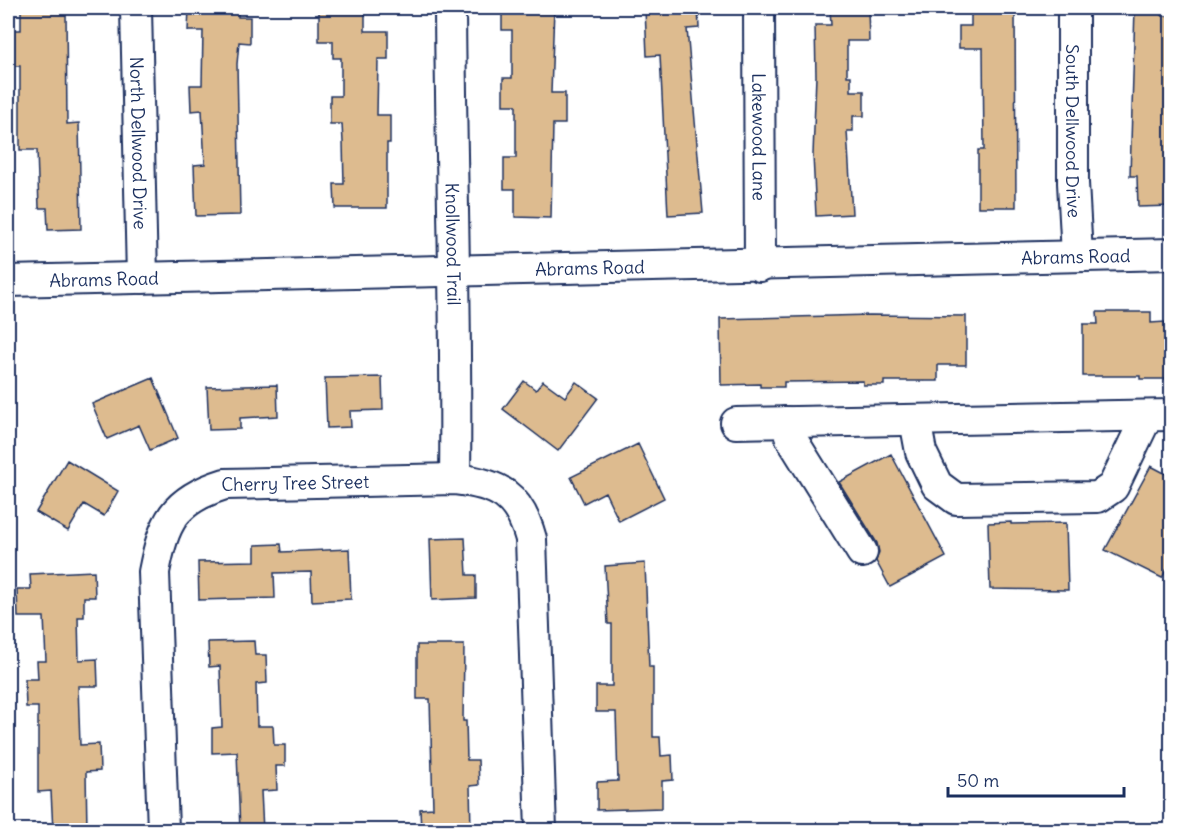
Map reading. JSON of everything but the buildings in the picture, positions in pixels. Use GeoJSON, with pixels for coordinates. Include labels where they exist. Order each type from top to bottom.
{"type":"FeatureCollection","features":[{"type":"Feature","properties":{"kind":"street","name":"North Dellwood Drive"},"geometry":{"type":"LineString","coordinates":[[136,8],[142,278]]}},
{"type":"Feature","properties":{"kind":"street","name":"Knollwood Trail"},"geometry":{"type":"LineString","coordinates":[[450,8],[456,354],[455,479]]}},
{"type":"Feature","properties":{"kind":"street","name":"Lakewood Lane"},"geometry":{"type":"LineString","coordinates":[[759,8],[760,266]]}},
{"type":"Feature","properties":{"kind":"street","name":"South Dellwood Drive"},"geometry":{"type":"LineString","coordinates":[[1073,8],[1073,183],[1077,255]]}},
{"type":"Feature","properties":{"kind":"street","name":"Abrams Road"},"geometry":{"type":"LineString","coordinates":[[8,281],[760,266],[1172,254]]}},
{"type":"Feature","properties":{"kind":"street"},"geometry":{"type":"LineString","coordinates":[[736,423],[1159,416]]}},
{"type":"Feature","properties":{"kind":"street"},"geometry":{"type":"LineString","coordinates":[[915,420],[921,452],[937,485],[956,499],[1098,497],[1113,487],[1159,416]]}},
{"type":"Feature","properties":{"kind":"street"},"geometry":{"type":"LineString","coordinates":[[786,422],[791,438],[862,552]]}},
{"type":"Feature","properties":{"kind":"street","name":"Cherry Tree Street"},"geometry":{"type":"LineString","coordinates":[[163,831],[154,572],[162,533],[170,519],[188,501],[206,490],[225,484],[455,479],[478,482],[505,493],[517,504],[525,519],[531,539],[541,831]]}}]}
